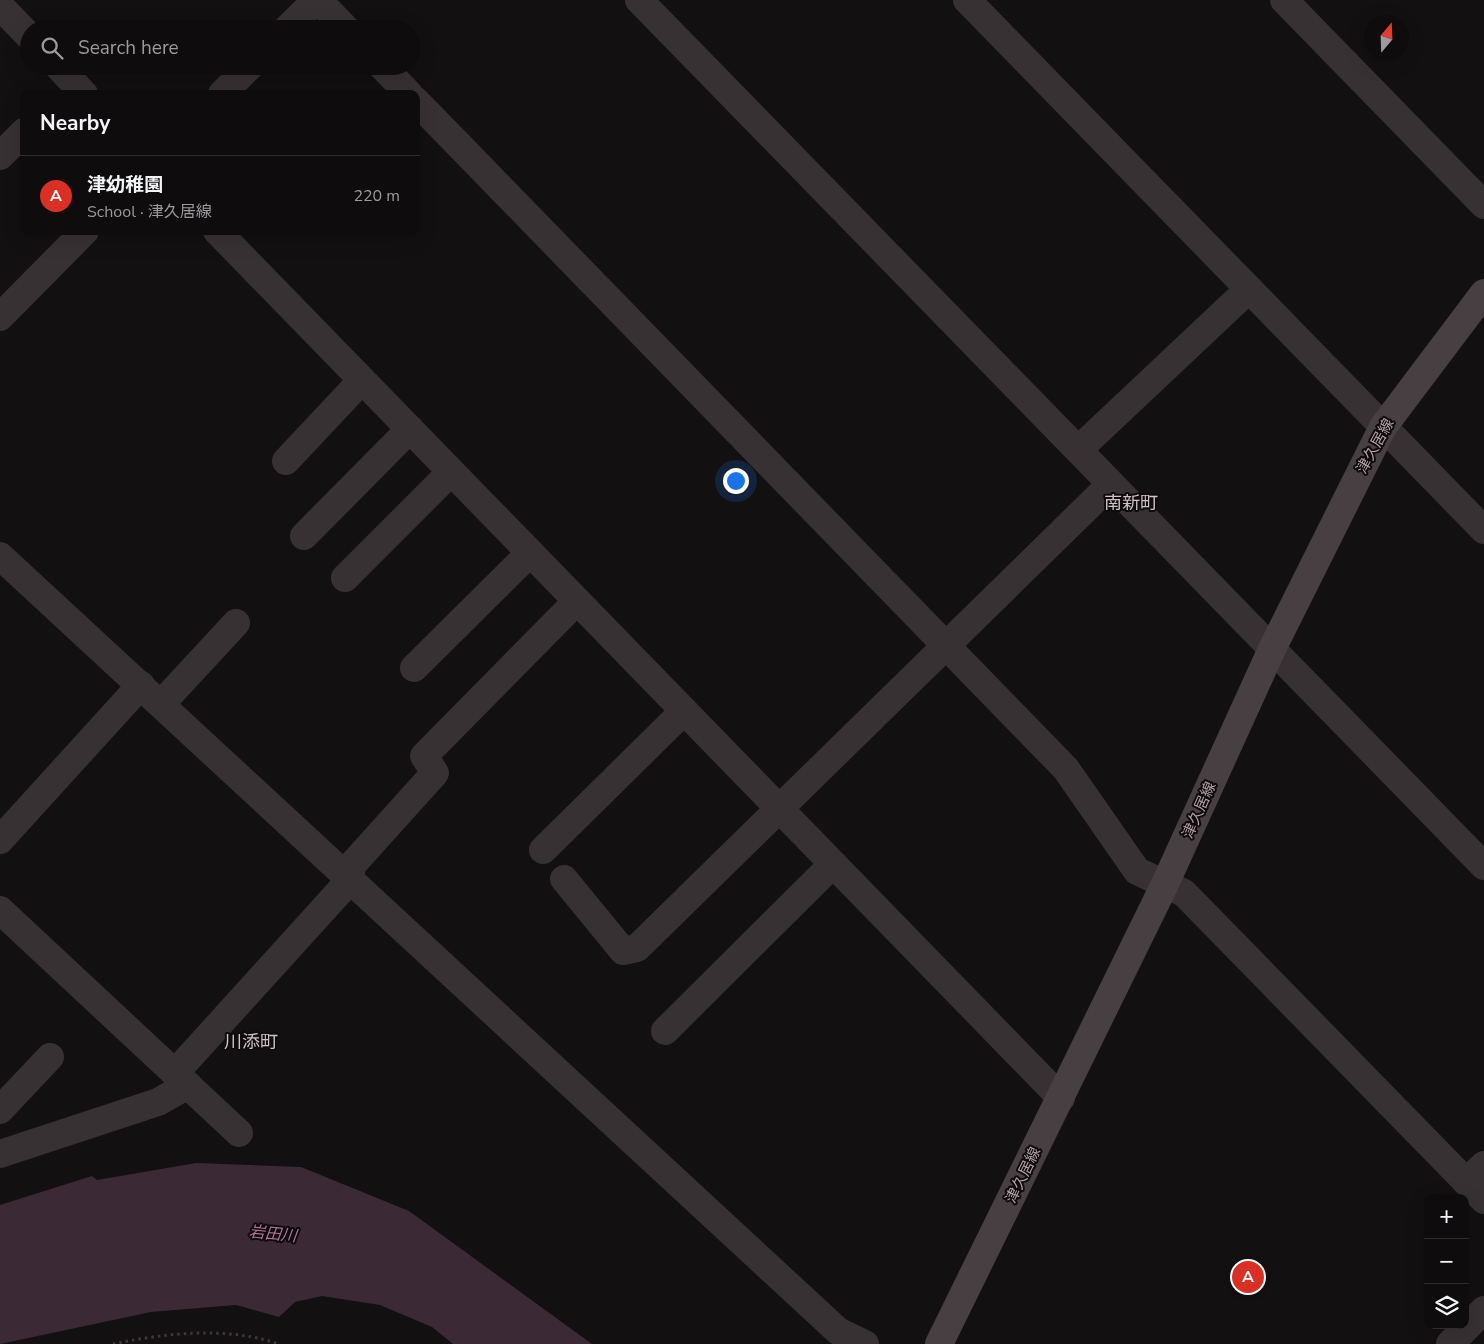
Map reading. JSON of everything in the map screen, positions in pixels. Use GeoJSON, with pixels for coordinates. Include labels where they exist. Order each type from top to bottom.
{"type":"FeatureCollection","features":[{"type":"Feature","properties":{"kind":"main road","name":"津久居線"},"geometry":{"type":"LineString","coordinates":[[939,1344],[1165,884],[1272,649],[1383,427],[1484,293]]}},
{"type":"Feature","properties":{"kind":"street"},"geometry":{"type":"LineString","coordinates":[[296,20],[317,0],[337,20]]}},
{"type":"Feature","properties":{"kind":"street"},"geometry":{"type":"LineString","coordinates":[[638,0],[1484,866]]}},
{"type":"Feature","properties":{"kind":"street"},"geometry":{"type":"LineString","coordinates":[[967,0],[1484,530]]}},
{"type":"Feature","properties":{"kind":"street"},"geometry":{"type":"LineString","coordinates":[[1284,0],[1484,205]]}},
{"type":"Feature","properties":{"kind":"street"},"geometry":{"type":"LineString","coordinates":[[0,6],[20,27]]}},
{"type":"Feature","properties":{"kind":"street"},"geometry":{"type":"LineString","coordinates":[[226,90],[241,75]]}},
{"type":"Feature","properties":{"kind":"street"},"geometry":{"type":"LineString","coordinates":[[391,75],[405,90]]}},
{"type":"Feature","properties":{"kind":"street"},"geometry":{"type":"LineString","coordinates":[[420,105],[1066,769],[1137,871],[1184,893],[1478,1182]]}},
{"type":"Feature","properties":{"kind":"street"},"geometry":{"type":"LineString","coordinates":[[0,156],[20,136]]}},
{"type":"Feature","properties":{"kind":"street"},"geometry":{"type":"LineString","coordinates":[[0,317],[81,235]]}},
{"type":"Feature","properties":{"kind":"street"},"geometry":{"type":"LineString","coordinates":[[221,235],[1061,1098]]}},
{"type":"Feature","properties":{"kind":"street"},"geometry":{"type":"LineString","coordinates":[[1078,450],[1249,289]]}},
{"type":"Feature","properties":{"kind":"street"},"geometry":{"type":"LineString","coordinates":[[286,461],[362,380]]}},
{"type":"Feature","properties":{"kind":"street"},"geometry":{"type":"LineString","coordinates":[[304,536],[410,429]]}},
{"type":"Feature","properties":{"kind":"street"},"geometry":{"type":"LineString","coordinates":[[345,578],[452,472]]}},
{"type":"Feature","properties":{"kind":"street"},"geometry":{"type":"LineString","coordinates":[[564,879],[623,951],[637,948],[1111,484]]}},
{"type":"Feature","properties":{"kind":"street"},"geometry":{"type":"LineString","coordinates":[[414,668],[530,552]]}},
{"type":"Feature","properties":{"kind":"street"},"geometry":{"type":"LineString","coordinates":[[0,556],[838,1331],[865,1344]]}},
{"type":"Feature","properties":{"kind":"street"},"geometry":{"type":"LineString","coordinates":[[0,1154],[158,1102],[181,1079],[350,880],[352,865],[435,772],[424,756],[577,601]]}},
{"type":"Feature","properties":{"kind":"street"},"geometry":{"type":"LineString","coordinates":[[161,704],[236,623]]}},
{"type":"Feature","properties":{"kind":"street"},"geometry":{"type":"LineString","coordinates":[[0,840],[141,685]]}},
{"type":"Feature","properties":{"kind":"street"},"geometry":{"type":"LineString","coordinates":[[543,850],[684,711]]}},
{"type":"Feature","properties":{"kind":"street"},"geometry":{"type":"LineString","coordinates":[[665,1031],[833,864]]}},
{"type":"Feature","properties":{"kind":"street"},"geometry":{"type":"LineString","coordinates":[[0,910],[239,1133]]}},
{"type":"Feature","properties":{"kind":"street"},"geometry":{"type":"LineString","coordinates":[[0,1110],[50,1057]]}},
{"type":"Feature","properties":{"kind":"street"},"geometry":{"type":"LineString","coordinates":[[1450,1344],[1484,1310]]}},
{"type":"Feature","properties":{"kind":"path"},"geometry":{"type":"LineString","coordinates":[[113,1344],[184,1334],[223,1333],[258,1337],[279,1344]]}},
{"type":"Feature","properties":{"kind":"water","name":"岩田川"},"geometry":{"type":"Polygon","coordinates":[[[196,1163],[301,1167],[409,1211],[592,1344],[453,1344],[432,1327],[380,1305],[322,1296],[295,1302],[279,1317],[236,1305],[151,1312],[0,1344],[0,1205],[92,1176],[97,1180],[196,1163]]]}},
{"type":"Feature","properties":{"kind":"place","name":"津幼稚園"},"geometry":{"type":"Point","coordinates":[1248,1277]}},
{"type":"Feature","properties":{"kind":"district","name":"南新町"},"geometry":{"type":"Point","coordinates":[1131,503]}},
{"type":"Feature","properties":{"kind":"district","name":"川添町"},"geometry":{"type":"Point","coordinates":[251,1042]}}]}
